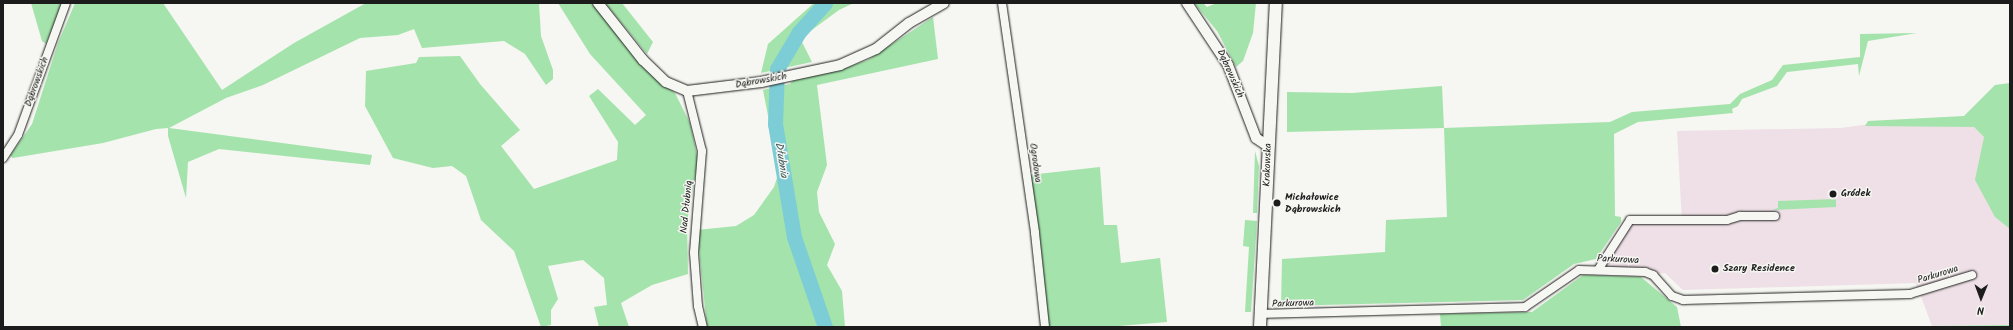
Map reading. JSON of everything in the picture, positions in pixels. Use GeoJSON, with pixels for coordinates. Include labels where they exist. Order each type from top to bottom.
{"type":"FeatureCollection","features":[{"type":"Feature","properties":{"kind":"main road","name":"Krakowska"},"geometry":{"type":"LineString","coordinates":[[1260,327],[1276,3]]}},
{"type":"Feature","properties":{"kind":"street","name":"Dąbrowskich"},"geometry":{"type":"LineString","coordinates":[[3,158],[18,135],[66,3]]}},
{"type":"Feature","properties":{"kind":"street"},"geometry":{"type":"LineString","coordinates":[[598,3],[643,60],[666,82],[687,91]]}},
{"type":"Feature","properties":{"kind":"street","name":"Dąbrowskich"},"geometry":{"type":"LineString","coordinates":[[687,91],[761,82],[840,65],[862,57],[876,49],[909,23],[944,3]]}},
{"type":"Feature","properties":{"kind":"street","name":"Ogrodowa"},"geometry":{"type":"LineString","coordinates":[[1002,3],[1035,233],[1045,327]]}},
{"type":"Feature","properties":{"kind":"street","name":"Dąbrowskich"},"geometry":{"type":"LineString","coordinates":[[1187,3],[1228,65],[1256,138],[1268,146]]}},
{"type":"Feature","properties":{"kind":"street","name":"Nad Dłubnią"},"geometry":{"type":"LineString","coordinates":[[687,91],[702,151],[694,253],[698,306],[703,327]]}},
{"type":"Feature","properties":{"kind":"street"},"geometry":{"type":"LineString","coordinates":[[1598,270],[1630,220],[1727,220],[1740,216],[1775,216]]}},
{"type":"Feature","properties":{"kind":"street","name":"Parkurowa"},"geometry":{"type":"LineString","coordinates":[[1261,314],[1526,307],[1540,299],[1574,271],[1598,270],[1645,272],[1653,276],[1672,296],[1683,300],[1910,294],[1972,275]]}},
{"type":"Feature","properties":{"kind":"shaded area"},"geometry":{"type":"Polygon","coordinates":[[[1870,124],[1974,127],[1984,137],[1981,156],[1995,217],[2010,229],[2010,325],[1932,326],[1916,283],[1683,290],[1665,273],[1658,274],[1649,268],[1610,267],[1608,261],[1619,240],[1633,223],[1682,223],[1677,131],[1841,128],[1870,124]]]}},
{"type":"Feature","properties":{"kind":"green space"},"geometry":{"type":"Polygon","coordinates":[[[31,3],[62,3],[46,44],[42,41],[31,3]]]}},
{"type":"Feature","properties":{"kind":"green space"},"geometry":{"type":"Polygon","coordinates":[[[75,3],[163,3],[222,90],[294,43],[366,3],[539,3],[541,36],[553,70],[553,79],[546,85],[525,54],[504,41],[422,48],[414,29],[398,35],[360,38],[263,85],[226,98],[169,128],[372,155],[370,165],[219,149],[188,162],[186,198],[168,136],[168,128],[156,129],[103,143],[13,158],[10,156],[32,124],[58,43],[75,3]]]}},
{"type":"Feature","properties":{"kind":"green space"},"geometry":{"type":"Polygon","coordinates":[[[558,3],[592,3],[644,68],[675,93],[690,123],[698,160],[687,222],[688,274],[652,285],[621,303],[629,327],[599,327],[594,307],[607,305],[604,278],[583,260],[548,266],[558,299],[551,310],[551,325],[541,327],[514,251],[481,220],[466,176],[452,166],[433,168],[393,158],[365,106],[366,71],[416,63],[419,57],[460,56],[480,84],[520,130],[501,146],[534,189],[617,160],[618,142],[589,96],[598,89],[635,125],[646,115],[590,54],[558,3]]]}},
{"type":"Feature","properties":{"kind":"green space"},"geometry":{"type":"Polygon","coordinates":[[[605,3],[622,3],[653,42],[647,54],[605,3]]]}},
{"type":"Feature","properties":{"kind":"green space"},"geometry":{"type":"Polygon","coordinates":[[[814,3],[854,3],[839,10],[805,35],[802,42],[812,62],[761,73],[768,44],[814,3]]]}},
{"type":"Feature","properties":{"kind":"green space"},"geometry":{"type":"Polygon","coordinates":[[[1194,3],[1203,3],[1207,7],[1217,3],[1256,3],[1253,33],[1243,61],[1236,67],[1217,31],[1194,3]]]}},
{"type":"Feature","properties":{"kind":"green space"},"geometry":{"type":"Polygon","coordinates":[[[933,17],[938,59],[817,85],[827,165],[817,192],[819,212],[835,244],[827,265],[842,291],[845,327],[707,327],[697,230],[736,226],[754,215],[774,187],[779,172],[763,90],[790,84],[793,80],[840,70],[868,60],[933,17]]]}},
{"type":"Feature","properties":{"kind":"green space"},"geometry":{"type":"Polygon","coordinates":[[[1917,33],[1868,41],[1859,76],[1858,64],[1787,72],[1777,86],[1742,99],[1738,106],[1732,109],[1733,113],[1638,122],[1614,134],[1615,216],[1621,217],[1621,222],[1596,259],[1574,264],[1523,300],[1281,306],[1282,259],[1385,252],[1386,220],[1447,217],[1444,128],[1610,122],[1632,112],[1730,104],[1740,94],[1772,80],[1783,65],[1860,57],[1860,34],[1917,33]]]}},
{"type":"Feature","properties":{"kind":"green space"},"geometry":{"type":"Polygon","coordinates":[[[2010,83],[2010,229],[1995,217],[1975,180],[1984,137],[1974,127],[1865,126],[1868,121],[1964,116],[1995,85],[2010,83]]]}},
{"type":"Feature","properties":{"kind":"green space"},"geometry":{"type":"Polygon","coordinates":[[[1442,86],[1444,128],[1287,132],[1287,92],[1352,93],[1442,86]]]}},
{"type":"Feature","properties":{"kind":"green space"},"geometry":{"type":"Polygon","coordinates":[[[1255,151],[1259,166],[1257,213],[1253,213],[1255,151]]]}},
{"type":"Feature","properties":{"kind":"green space"},"geometry":{"type":"Polygon","coordinates":[[[1100,167],[1104,225],[1117,225],[1121,263],[1160,258],[1167,322],[1107,327],[1049,327],[1029,175],[1100,167]]]}},
{"type":"Feature","properties":{"kind":"green space"},"geometry":{"type":"Polygon","coordinates":[[[1836,199],[1836,207],[1773,210],[1778,208],[1778,201],[1836,199]]]}},
{"type":"Feature","properties":{"kind":"green space"},"geometry":{"type":"Polygon","coordinates":[[[1245,220],[1257,221],[1251,312],[1245,312],[1249,247],[1243,246],[1245,220]]]}},
{"type":"Feature","properties":{"kind":"green space"},"geometry":{"type":"Polygon","coordinates":[[[1583,275],[1641,277],[1677,307],[1681,327],[1441,327],[1440,314],[1532,312],[1583,275]]]}},
{"type":"Feature","properties":{"kind":"green space"},"geometry":{"type":"Polygon","coordinates":[[[2010,325],[2010,327],[1932,327],[1932,326],[2010,325]]]}},
{"type":"Feature","properties":{"kind":"waterway","name":"Dłubnia"},"geometry":{"type":"LineString","coordinates":[[825,3],[799,32],[777,69],[775,124],[794,237],[825,327]]}},
{"type":"Feature","properties":{"kind":"place","name":"Gródek"},"geometry":{"type":"Point","coordinates":[1833,194]}},
{"type":"Feature","properties":{"kind":"place","name":"Michałowice Dąbrowskich"},"geometry":{"type":"Point","coordinates":[1277,203]}},
{"type":"Feature","properties":{"kind":"place","name":"Szary Residence"},"geometry":{"type":"Point","coordinates":[1715,269]}}]}
